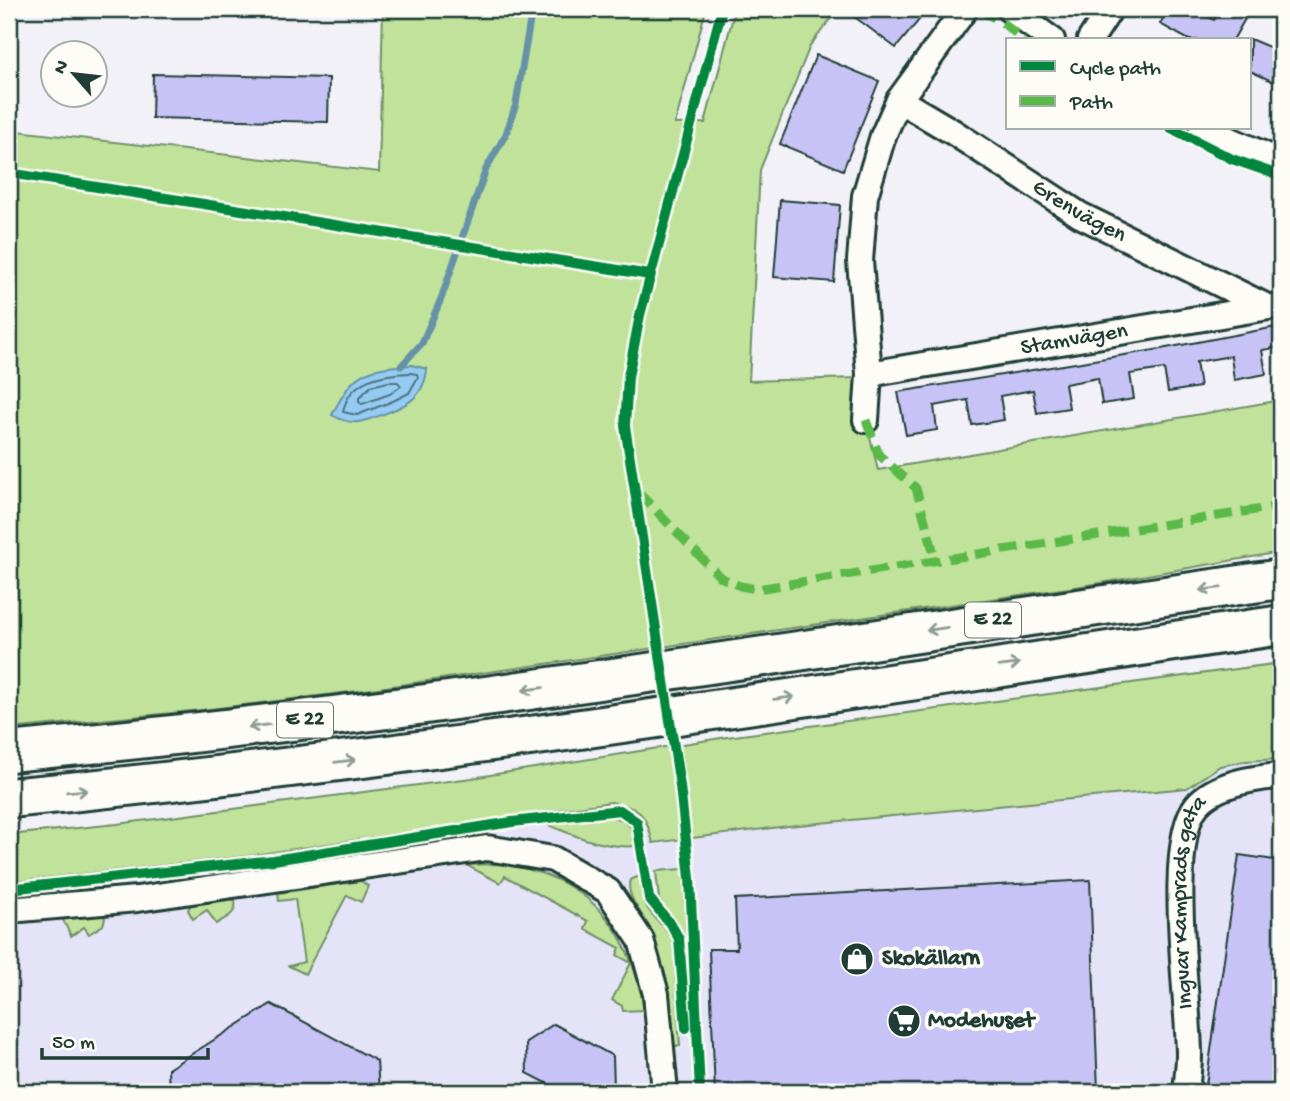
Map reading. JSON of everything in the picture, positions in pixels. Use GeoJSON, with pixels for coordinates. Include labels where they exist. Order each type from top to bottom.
{"type":"FeatureCollection","features":[{"type":"Feature","properties":{"kind":"highway","name":"E 22"},"geometry":{"type":"LineString","coordinates":[[9,752],[156,738],[372,712],[1281,579]]}},
{"type":"Feature","properties":{"kind":"highway","name":"E 22"},"geometry":{"type":"LineString","coordinates":[[9,798],[156,784],[382,757],[1281,625]]}},
{"type":"Feature","properties":{"kind":"street"},"geometry":{"type":"LineString","coordinates":[[866,420],[869,374],[860,261],[865,196],[883,136],[900,100],[965,9]]}},
{"type":"Feature","properties":{"kind":"street"},"geometry":{"type":"LineString","coordinates":[[1009,9],[1049,38]]}},
{"type":"Feature","properties":{"kind":"street"},"geometry":{"type":"LineString","coordinates":[[1091,38],[1110,9]]}},
{"type":"Feature","properties":{"kind":"street","name":"Grenvägen"},"geometry":{"type":"LineString","coordinates":[[900,100],[1080,215],[1274,306]]}},
{"type":"Feature","properties":{"kind":"street"},"geometry":{"type":"LineString","coordinates":[[1207,130],[1281,162]]}},
{"type":"Feature","properties":{"kind":"street","name":"Stamvägen"},"geometry":{"type":"LineString","coordinates":[[869,374],[1274,306]]}},
{"type":"Feature","properties":{"kind":"street","name":"Ingvar Kamprads gata"},"geometry":{"type":"LineString","coordinates":[[1186,1092],[1189,1056],[1180,874],[1187,821],[1198,804],[1225,786],[1281,776]]}},
{"type":"Feature","properties":{"kind":"street"},"geometry":{"type":"LineString","coordinates":[[9,910],[137,899],[487,848],[553,859],[608,891],[641,940],[656,994],[665,1092]]}},
{"type":"Feature","properties":{"kind":"shaded area"},"geometry":{"type":"Polygon","coordinates":[[[1281,663],[1281,1092],[9,1092],[9,835],[117,824],[472,778],[727,737],[1281,663]]]}},
{"type":"Feature","properties":{"kind":"green space"},"geometry":{"type":"Polygon","coordinates":[[[383,9],[706,9],[675,124],[705,123],[735,9],[838,9],[810,46],[760,170],[749,381],[860,378],[866,420],[878,470],[1281,400],[1281,552],[1089,585],[358,691],[9,729],[9,130],[379,172],[383,9]],[[411,365],[358,422],[397,408],[427,369],[411,365]]]}},
{"type":"Feature","properties":{"kind":"green space"},"geometry":{"type":"Polygon","coordinates":[[[1281,663],[1281,759],[1245,761],[1220,766],[1187,788],[788,826],[653,843],[648,825],[641,814],[611,802],[247,856],[9,882],[9,835],[117,824],[472,778],[727,737],[1281,663]]]}},
{"type":"Feature","properties":{"kind":"green space"},"geometry":{"type":"Polygon","coordinates":[[[601,816],[616,818],[626,823],[633,832],[637,846],[602,844],[546,824],[601,816]]]}},
{"type":"Feature","properties":{"kind":"green space"},"geometry":{"type":"Polygon","coordinates":[[[500,864],[531,870],[557,880],[580,893],[599,910],[628,953],[637,980],[644,1010],[623,1011],[622,1006],[612,1000],[631,963],[617,955],[620,948],[585,929],[588,921],[505,876],[500,883],[466,865],[500,864]]]}},
{"type":"Feature","properties":{"kind":"green space"},"geometry":{"type":"Polygon","coordinates":[[[683,869],[686,934],[683,935],[659,899],[656,871],[683,869]]]}},
{"type":"Feature","properties":{"kind":"green space"},"geometry":{"type":"Polygon","coordinates":[[[640,876],[646,905],[673,942],[680,1046],[673,1046],[660,957],[650,929],[630,893],[630,880],[640,876]]]}},
{"type":"Feature","properties":{"kind":"green space"},"geometry":{"type":"Polygon","coordinates":[[[361,881],[368,886],[361,902],[347,895],[305,974],[289,966],[304,962],[295,899],[279,901],[278,893],[361,881]]]}},
{"type":"Feature","properties":{"kind":"green space"},"geometry":{"type":"Polygon","coordinates":[[[229,898],[235,901],[235,909],[216,924],[207,910],[193,919],[188,910],[192,902],[229,898]]]}},
{"type":"Feature","properties":{"kind":"green space"},"geometry":{"type":"Polygon","coordinates":[[[102,913],[105,918],[103,925],[89,934],[84,927],[71,936],[63,920],[67,916],[102,913]]]}},
{"type":"Feature","properties":{"kind":"water"},"geometry":{"type":"Polygon","coordinates":[[[411,365],[427,369],[421,389],[410,402],[388,413],[358,422],[332,415],[347,389],[362,375],[382,368],[411,365]]]}},
{"type":"Feature","properties":{"kind":"building"},"geometry":{"type":"Polygon","coordinates":[[[844,9],[928,9],[896,48],[844,9]]]}},
{"type":"Feature","properties":{"kind":"building"},"geometry":{"type":"Polygon","coordinates":[[[1169,9],[1194,9],[1214,20],[1221,9],[1232,9],[1246,17],[1234,38],[1185,38],[1160,24],[1169,9]]]}},
{"type":"Feature","properties":{"kind":"building"},"geometry":{"type":"Polygon","coordinates":[[[1252,40],[1281,52],[1281,85],[1252,72],[1252,40]]]}},
{"type":"Feature","properties":{"kind":"building"},"geometry":{"type":"Polygon","coordinates":[[[816,55],[879,81],[843,170],[780,144],[816,55]]]}},
{"type":"Feature","properties":{"kind":"building"},"geometry":{"type":"Polygon","coordinates":[[[153,74],[329,78],[328,122],[152,118],[153,74]]]}},
{"type":"Feature","properties":{"kind":"building"},"geometry":{"type":"Polygon","coordinates":[[[780,200],[840,205],[834,282],[774,277],[780,200]]]}},
{"type":"Feature","properties":{"kind":"building"},"geometry":{"type":"Polygon","coordinates":[[[1281,326],[1281,347],[1262,350],[1266,374],[1234,380],[1231,356],[1196,362],[1200,387],[1168,392],[1164,369],[1130,374],[1134,399],[1102,404],[1098,378],[1065,384],[1069,408],[1037,413],[1033,390],[1000,396],[1004,420],[972,425],[968,400],[934,406],[937,430],[906,435],[898,392],[1161,349],[1281,326]]]}},
{"type":"Feature","properties":{"kind":"building"},"geometry":{"type":"Polygon","coordinates":[[[1239,855],[1281,861],[1281,1092],[1205,1092],[1239,855]]]}},
{"type":"Feature","properties":{"kind":"building","name":"Modehuset"},"geometry":{"type":"Polygon","coordinates":[[[1090,880],[1098,1092],[715,1092],[709,949],[737,949],[735,899],[1090,880]]]}},
{"type":"Feature","properties":{"kind":"building"},"geometry":{"type":"Polygon","coordinates":[[[271,1004],[377,1061],[379,1092],[169,1092],[168,1069],[271,1004]]]}},
{"type":"Feature","properties":{"kind":"building"},"geometry":{"type":"Polygon","coordinates":[[[554,1024],[613,1056],[614,1088],[607,1092],[564,1092],[527,1073],[526,1042],[554,1024]]]}},
{"type":"Feature","properties":{"kind":"waterway"},"geometry":{"type":"LineString","coordinates":[[401,366],[422,343],[441,299],[486,169],[506,134],[516,104],[532,9]]}},
{"type":"Feature","properties":{"kind":"marked path"},"geometry":{"type":"LineString","coordinates":[[979,9],[1022,38]]}},
{"type":"Feature","properties":{"kind":"marked path"},"geometry":{"type":"LineString","coordinates":[[866,420],[879,455],[916,488],[936,561]]}},
{"type":"Feature","properties":{"kind":"marked path"},"geometry":{"type":"LineString","coordinates":[[638,492],[720,577],[740,586],[757,589],[1281,506]]}},
{"type":"Feature","properties":{"kind":"cycle path"},"geometry":{"type":"LineString","coordinates":[[700,1092],[690,878],[680,786],[625,426],[628,377],[640,315],[722,9]]}},
{"type":"Feature","properties":{"kind":"cycle path"},"geometry":{"type":"LineString","coordinates":[[1175,130],[1232,159],[1281,176]]}},
{"type":"Feature","properties":{"kind":"cycle path"},"geometry":{"type":"LineString","coordinates":[[9,173],[650,275]]}},
{"type":"Feature","properties":{"kind":"cycle path"},"geometry":{"type":"LineString","coordinates":[[9,889],[274,860],[512,822],[620,810],[637,822],[649,898],[679,939],[686,1028]]}},
{"type":"Feature","properties":{"kind":"place","name":"Skokällarn"},"geometry":{"type":"Point","coordinates":[857,959]}},
{"type":"Feature","properties":{"kind":"place","name":"Modehuset"},"geometry":{"type":"Point","coordinates":[904,1021]}}]}
